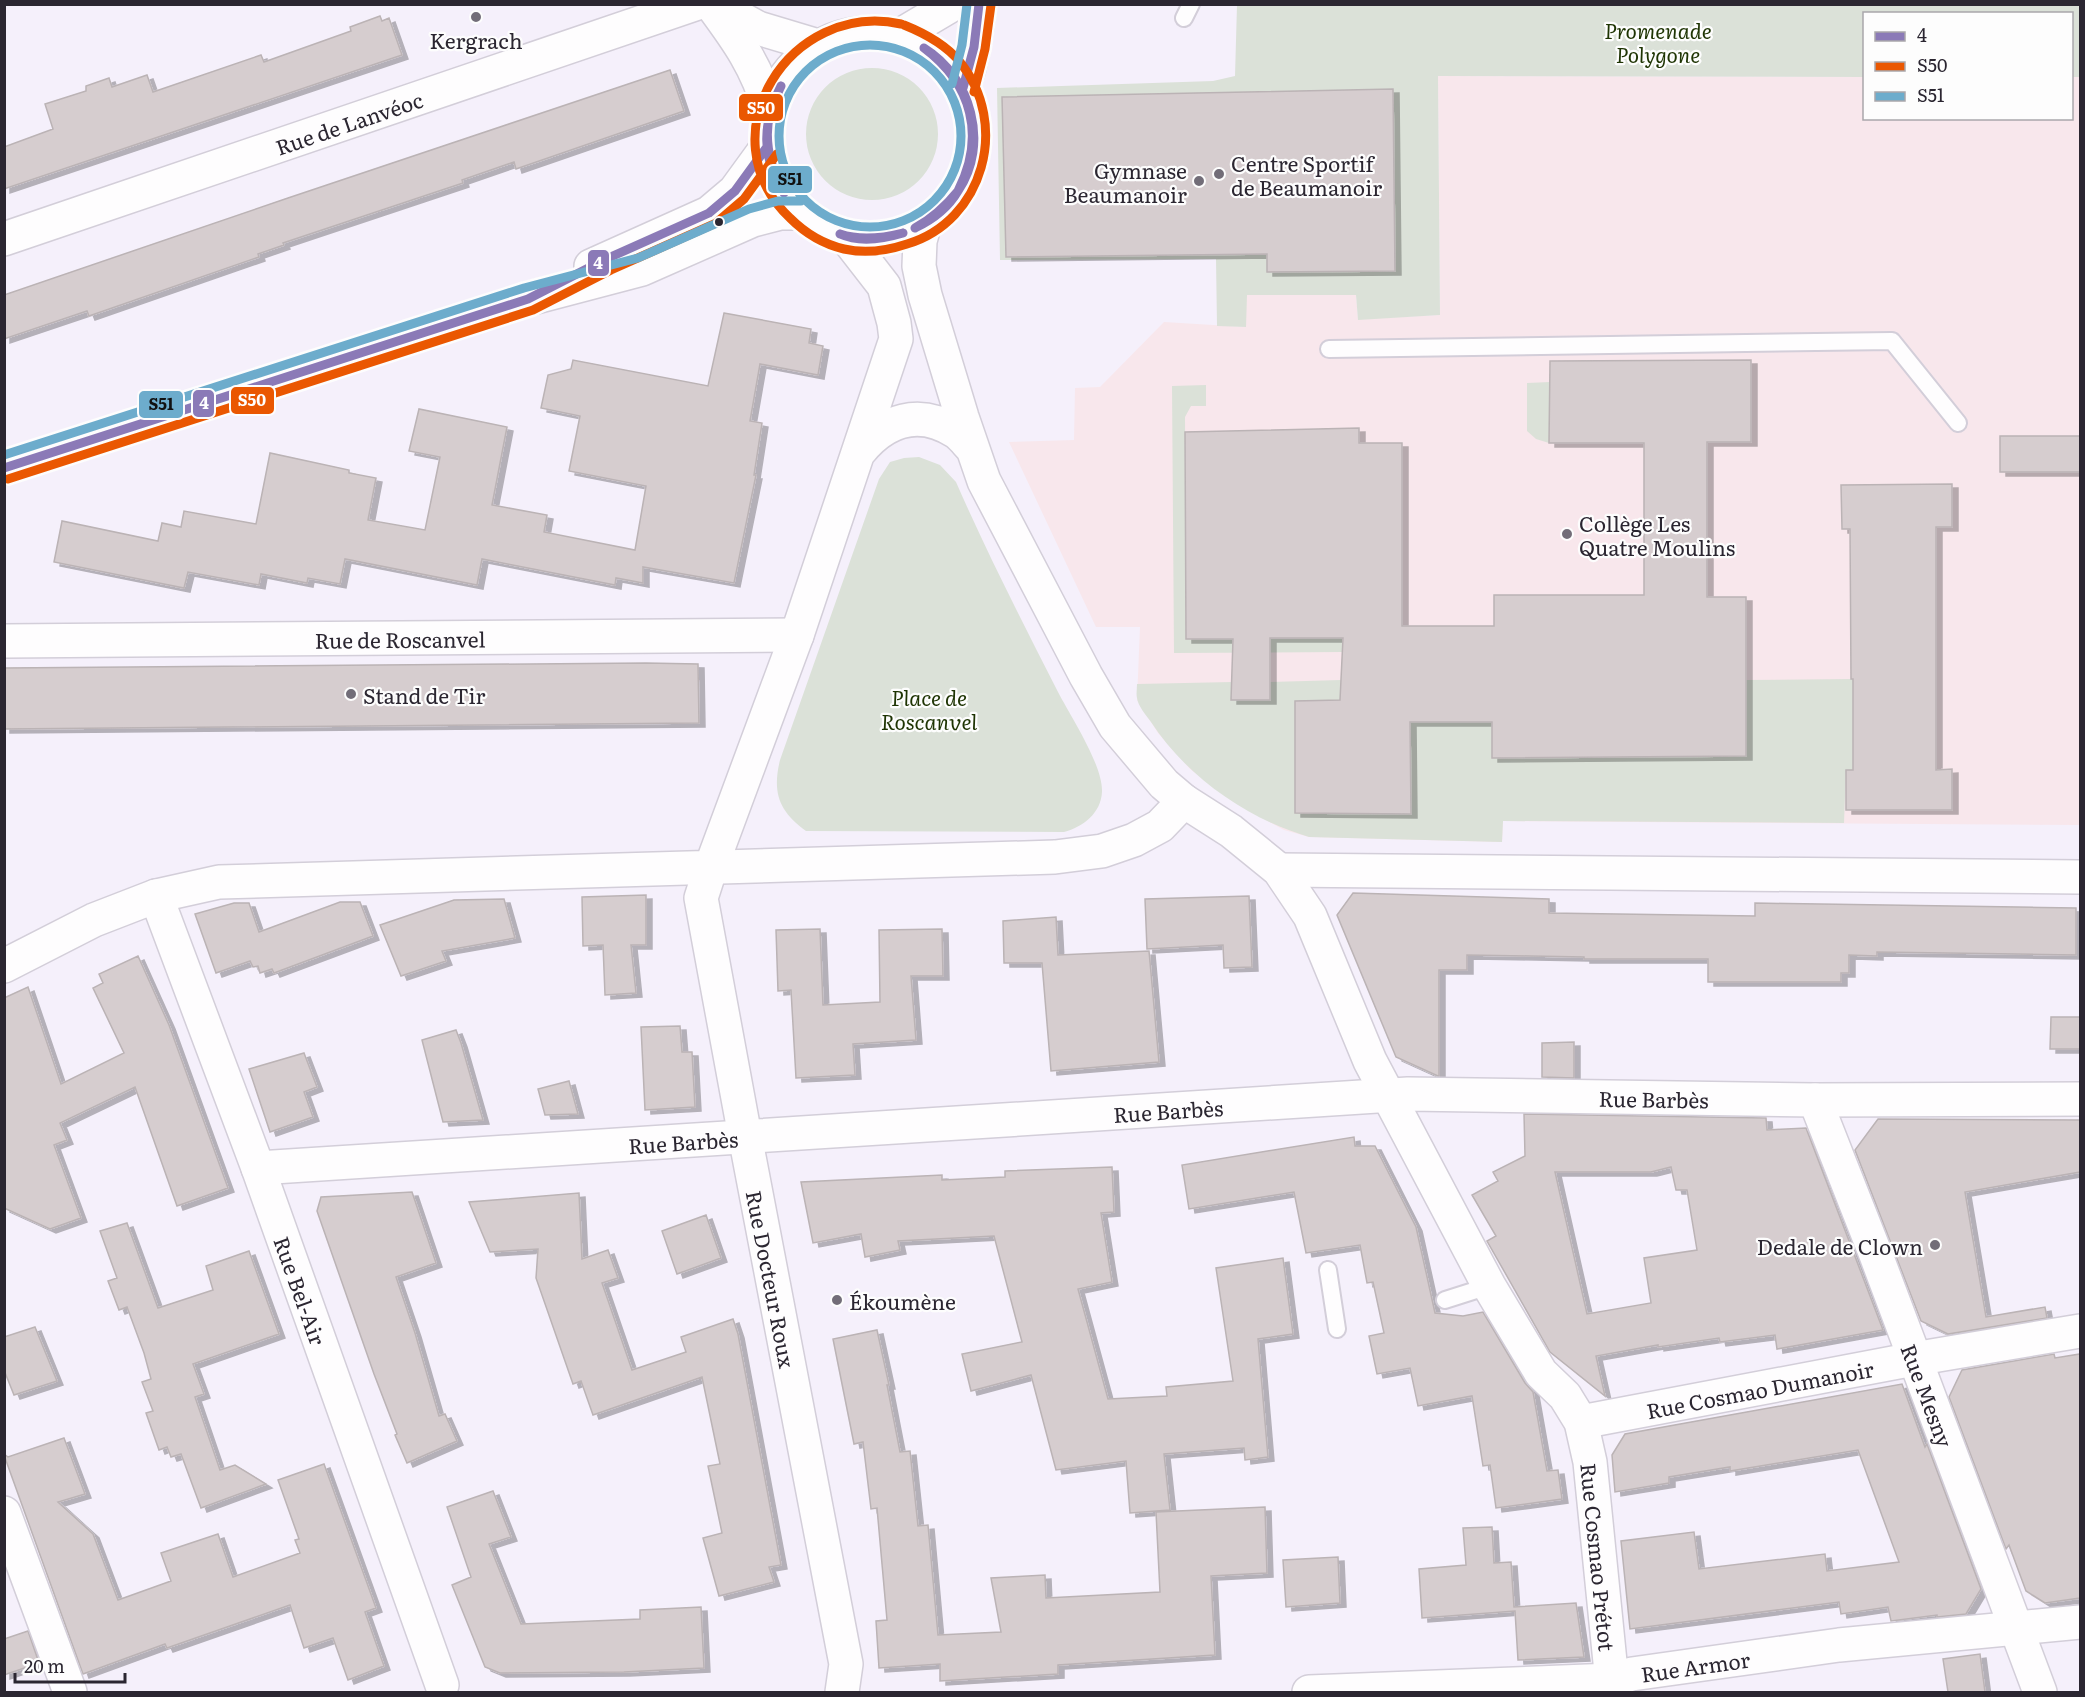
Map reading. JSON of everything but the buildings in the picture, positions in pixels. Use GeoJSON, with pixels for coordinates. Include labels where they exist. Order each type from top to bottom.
{"type":"FeatureCollection","features":[{"type":"Feature","properties":{"kind":"street","name":"Rue de Lanvéoc"},"geometry":{"type":"LineString","coordinates":[[4,239],[695,4]]}},
{"type":"Feature","properties":{"kind":"street"},"geometry":{"type":"LineString","coordinates":[[711,4],[743,48],[763,86],[769,110]]}},
{"type":"Feature","properties":{"kind":"street"},"geometry":{"type":"LineString","coordinates":[[716,4],[758,27],[818,46]]}},
{"type":"Feature","properties":{"kind":"street"},"geometry":{"type":"LineString","coordinates":[[899,36],[953,4]]}},
{"type":"Feature","properties":{"kind":"street"},"geometry":{"type":"LineString","coordinates":[[963,88],[978,26],[979,4]]}},
{"type":"Feature","properties":{"kind":"street"},"geometry":{"type":"LineString","coordinates":[[872,32],[899,36],[925,47],[946,65],[963,88],[972,117],[974,147],[966,177],[949,203],[926,223],[901,235],[873,239],[846,237],[822,228],[801,213],[784,194],[772,171],[767,147],[766,129],[769,110],[780,85],[796,63],[818,46],[844,35],[872,32]]}},
{"type":"Feature","properties":{"kind":"street"},"geometry":{"type":"LineString","coordinates":[[528,299],[606,259],[709,213],[735,191],[767,147]]}},
{"type":"Feature","properties":{"kind":"street"},"geometry":{"type":"LineString","coordinates":[[4,468],[528,299],[642,269],[753,220],[780,213],[801,213]]}},
{"type":"Feature","properties":{"kind":"street"},"geometry":{"type":"LineString","coordinates":[[4,966],[94,920],[156,896],[219,882],[1055,856],[1102,851],[1134,840],[1160,826],[1184,801],[1164,784],[1115,726],[1086,676],[984,481],[923,285],[920,241],[926,223]]}},
{"type":"Feature","properties":{"kind":"street"},"geometry":{"type":"LineString","coordinates":[[711,867],[797,635],[896,339],[884,286],[846,237]]}},
{"type":"Feature","properties":{"kind":"street"},"geometry":{"type":"LineString","coordinates":[[850,473],[858,453],[865,444],[872,436],[892,424],[914,420],[936,422],[957,433],[973,449]]}},
{"type":"Feature","properties":{"kind":"street","name":"Rue de Roscanvel"},"geometry":{"type":"LineString","coordinates":[[4,640],[797,635]]}},
{"type":"Feature","properties":{"kind":"street","name":"Rue Cosmao Prétot"},"geometry":{"type":"LineString","coordinates":[[1184,801],[1231,831],[1279,870],[1310,916],[1370,1061],[1489,1286],[1541,1372],[1565,1396],[1581,1422],[1590,1462],[1613,1686]]}},
{"type":"Feature","properties":{"kind":"street","name":"Rue Docteur Roux"},"geometry":{"type":"LineString","coordinates":[[711,867],[701,898],[744,1136],[846,1664],[842,1692]]}},
{"type":"Feature","properties":{"kind":"street"},"geometry":{"type":"LineString","coordinates":[[1279,870],[2080,877]]}},
{"type":"Feature","properties":{"kind":"street","name":"Rue Bel-Air"},"geometry":{"type":"LineString","coordinates":[[156,896],[258,1168],[437,1690]]}},
{"type":"Feature","properties":{"kind":"street","name":"Rue Barbès"},"geometry":{"type":"LineString","coordinates":[[258,1168],[1387,1095],[1815,1100],[2080,1099]]}},
{"type":"Feature","properties":{"kind":"street","name":"Rue Mesny"},"geometry":{"type":"LineString","coordinates":[[1815,1100],[2040,1692]]}},
{"type":"Feature","properties":{"kind":"street","name":"Rue Cosmao Dumanoir"},"geometry":{"type":"LineString","coordinates":[[1581,1422],[1914,1359],[2080,1331]]}},
{"type":"Feature","properties":{"kind":"street"},"geometry":{"type":"LineString","coordinates":[[4,1513],[70,1692]]}},
{"type":"Feature","properties":{"kind":"street","name":"Rue Armor"},"geometry":{"type":"LineString","coordinates":[[1309,1692],[1613,1686],[1632,1674],[1839,1645],[2080,1622]]}},
{"type":"Feature","properties":{"kind":"lane"},"geometry":{"type":"LineString","coordinates":[[1329,349],[1892,341],[1958,423]]}},
{"type":"Feature","properties":{"kind":"lane"},"geometry":{"type":"LineString","coordinates":[[1328,1270],[1337,1329]]}},
{"type":"Feature","properties":{"kind":"lane"},"geometry":{"type":"LineString","coordinates":[[1445,1300],[1489,1286]]}},
{"type":"Feature","properties":{"kind":"shaded area","name":"Collège Les Quatre Moulins"},"geometry":{"type":"Polygon","coordinates":[[[1438,76],[1863,77],[1863,120],[2073,120],[2073,77],[2080,77],[2080,825],[1503,821],[1502,842],[1309,837],[1284,830],[1232,801],[1190,769],[1158,733],[1137,700],[1140,627],[1096,627],[1009,442],[1074,440],[1075,388],[1100,387],[1164,322],[1246,327],[1246,295],[1356,295],[1358,319],[1440,315],[1438,76]]]}},
{"type":"Feature","properties":{"kind":"green space","name":"Centre Sportif de Beaumanoir"},"geometry":{"type":"Polygon","coordinates":[[[1237,5],[2080,5],[2080,77],[2073,77],[2073,12],[1863,12],[1863,77],[1438,76],[1440,315],[1358,320],[1356,295],[1247,295],[1246,327],[1217,326],[1216,259],[1000,260],[997,88],[1213,81],[1235,76],[1237,5]]]}},
{"type":"Feature","properties":{"kind":"green space"},"geometry":{"type":"Polygon","coordinates":[[[872,68],[897,73],[919,87],[933,109],[938,134],[933,159],[919,181],[897,195],[872,200],[847,195],[825,181],[811,159],[806,134],[811,109],[825,87],[847,73],[872,68]]]}},
{"type":"Feature","properties":{"kind":"green space"},"geometry":{"type":"Polygon","coordinates":[[[1550,382],[1549,443],[1536,439],[1527,431],[1527,383],[1550,382]]]}},
{"type":"Feature","properties":{"kind":"green space"},"geometry":{"type":"Polygon","coordinates":[[[1206,385],[1206,406],[1191,406],[1185,417],[1186,639],[1342,638],[1342,652],[1174,653],[1172,386],[1206,385]]]}},
{"type":"Feature","properties":{"kind":"green space","name":"Place de Roscanvel"},"geometry":{"type":"Polygon","coordinates":[[[919,457],[940,465],[956,482],[1019,614],[1092,755],[1101,781],[1101,800],[1090,818],[1071,830],[1064,832],[806,831],[789,816],[780,800],[777,782],[780,760],[879,479],[890,462],[919,457]]]}},
{"type":"Feature","properties":{"kind":"green space"},"geometry":{"type":"Polygon","coordinates":[[[1853,679],[1853,770],[1846,770],[1844,823],[1503,821],[1502,842],[1309,837],[1286,829],[1241,807],[1200,777],[1165,742],[1141,707],[1137,695],[1137,684],[1232,682],[1232,700],[1270,700],[1270,682],[1341,680],[1340,700],[1295,702],[1295,813],[1410,814],[1410,722],[1492,722],[1492,758],[1745,680],[1853,679]]]}},
{"type":"Feature","properties":{"kind":"transit line","name":"S51"},"geometry":{"type":"LineString","coordinates":[[952,84],[962,45],[967,4]]}},
{"type":"Feature","properties":{"kind":"transit line","name":"4"},"geometry":{"type":"LineString","coordinates":[[963,88],[974,47],[979,4]]}},
{"type":"Feature","properties":{"kind":"transit line","name":"S50"},"geometry":{"type":"LineString","coordinates":[[974,92],[985,49],[991,5]]}},
{"type":"Feature","properties":{"kind":"transit line","name":"S50"},"geometry":{"type":"LineString","coordinates":[[901,24],[861,22],[825,33],[794,53],[772,81],[758,114],[755,150],[766,185],[790,218],[808,233],[836,247],[860,251],[884,250],[907,244],[933,232],[955,215],[971,193],[981,168],[986,141],[984,113],[975,87],[960,62],[948,50],[904,25]]}},
{"type":"Feature","properties":{"kind":"transit line","name":"S51"},"geometry":{"type":"LineString","coordinates":[[870,45],[905,52],[921,60],[934,72],[946,85],[954,101],[961,136],[954,171],[946,187],[934,200],[921,212],[905,220],[870,227],[835,220],[819,212],[806,200],[794,187],[786,171],[779,136],[786,101],[794,85],[806,72],[819,60],[835,52],[870,45]]}},
{"type":"Feature","properties":{"kind":"transit line","name":"4"},"geometry":{"type":"LineString","coordinates":[[924,48],[954,76],[971,113],[974,133],[973,153],[968,173],[958,191]]}},
{"type":"Feature","properties":{"kind":"transit line","name":"4"},"geometry":{"type":"LineString","coordinates":[[924,48],[954,78],[970,112],[971,151],[967,171],[958,191]]}},
{"type":"Feature","properties":{"kind":"transit line","name":"4"},"geometry":{"type":"LineString","coordinates":[[781,86],[771,110],[767,134],[772,165],[784,193]]}},
{"type":"Feature","properties":{"kind":"transit line","name":"4"},"geometry":{"type":"LineString","coordinates":[[781,86],[770,114],[767,140],[771,166],[784,193]]}},
{"type":"Feature","properties":{"kind":"transit line","name":"4"},"geometry":{"type":"LineString","coordinates":[[4,468],[528,299],[606,259],[709,213],[735,191],[767,147]]}},
{"type":"Feature","properties":{"kind":"transit line","name":"S50"},"geometry":{"type":"LineString","coordinates":[[8,479],[533,310],[611,270],[716,223],[744,199],[777,154]]}},
{"type":"Feature","properties":{"kind":"transit line","name":"4"},"geometry":{"type":"LineString","coordinates":[[915,228],[938,212],[958,191]]}},
{"type":"Feature","properties":{"kind":"transit line","name":"4"},"geometry":{"type":"LineString","coordinates":[[915,228],[939,213],[958,191]]}},
{"type":"Feature","properties":{"kind":"transit line","name":"S51"},"geometry":{"type":"LineString","coordinates":[[4,455],[524,288],[638,258],[749,209],[778,201],[801,201]]}},
{"type":"Feature","properties":{"kind":"transit line","name":"4"},"geometry":{"type":"LineString","coordinates":[[840,234],[856,238],[872,238],[903,233]]}},
{"type":"Feature","properties":{"kind":"transit line","name":"4"},"geometry":{"type":"LineString","coordinates":[[840,234],[872,239],[903,233]]}},
{"type":"Feature","properties":{"kind":"place","name":"Kergrach"},"geometry":{"type":"Point","coordinates":[476,17]}},
{"type":"Feature","properties":{"kind":"place","name":"Centre Sportif de Beaumanoir"},"geometry":{"type":"Point","coordinates":[1219,174]}},
{"type":"Feature","properties":{"kind":"place","name":"Gymnase Beaumanoir"},"geometry":{"type":"Point","coordinates":[1199,181]}},
{"type":"Feature","properties":{"kind":"place","name":"Collège Les Quatre Moulins"},"geometry":{"type":"Point","coordinates":[1567,534]}},
{"type":"Feature","properties":{"kind":"place","name":"Stand de Tir"},"geometry":{"type":"Point","coordinates":[351,694]}},
{"type":"Feature","properties":{"kind":"place","name":"Dedale de Clown"},"geometry":{"type":"Point","coordinates":[1935,1245]}},
{"type":"Feature","properties":{"kind":"place","name":"Ékoumène"},"geometry":{"type":"Point","coordinates":[837,1300]}},
{"type":"Feature","properties":{"kind":"park label","name":"Promenade Polygone"},"geometry":{"type":"Point","coordinates":[1658,41]}}]}
